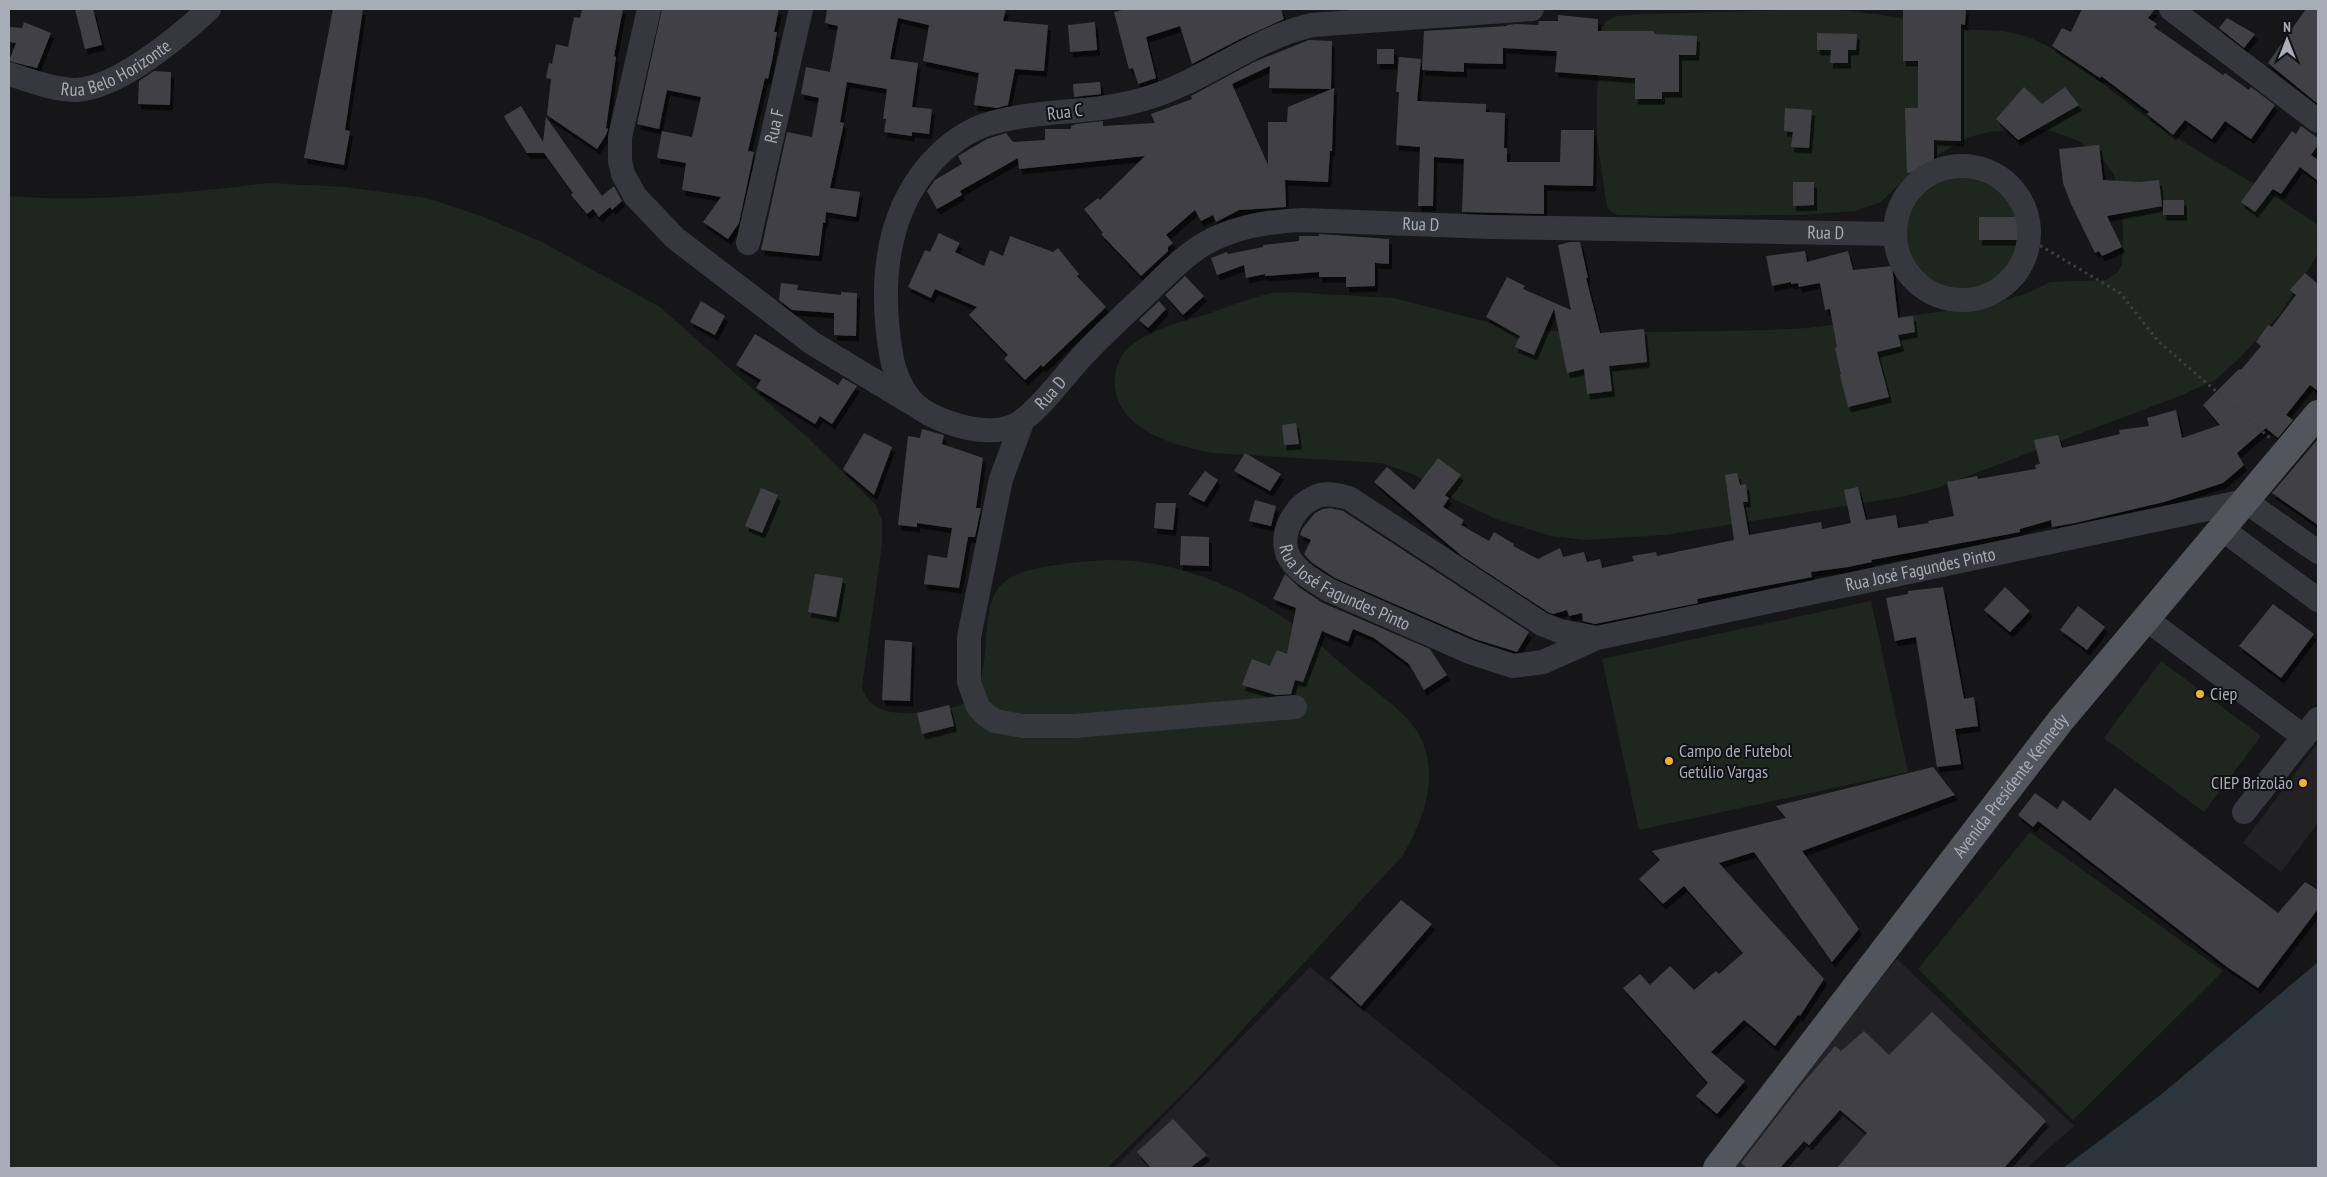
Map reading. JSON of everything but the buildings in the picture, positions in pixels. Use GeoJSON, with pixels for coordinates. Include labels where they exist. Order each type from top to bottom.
{"type":"FeatureCollection","features":[{"type":"Feature","properties":{"kind":"main road","name":"Avenida Presidente Kennedy"},"geometry":{"type":"LineString","coordinates":[[1717,1168],[2061,720],[2318,414]]}},
{"type":"Feature","properties":{"kind":"street","name":"Rua Belo Horizonte"},"geometry":{"type":"LineString","coordinates":[[9,74],[60,88],[78,90],[95,86],[133,67],[175,39],[209,9]]}},
{"type":"Feature","properties":{"kind":"street"},"geometry":{"type":"LineString","coordinates":[[649,9],[620,136],[620,161],[628,185],[645,209],[675,238],[812,343],[916,406],[980,435],[993,445],[1000,457],[1004,474]]}},
{"type":"Feature","properties":{"kind":"street","name":"Rua F"},"geometry":{"type":"LineString","coordinates":[[748,243],[801,9]]}},
{"type":"Feature","properties":{"kind":"street","name":"Rua C"},"geometry":{"type":"LineString","coordinates":[[916,406],[905,392],[891,357],[886,279],[888,251],[905,201],[925,170],[943,151],[967,133],[978,127],[1001,121],[1101,108],[1147,98],[1178,85],[1281,33],[1312,25],[1532,9]]}},
{"type":"Feature","properties":{"kind":"street"},"geometry":{"type":"LineString","coordinates":[[2172,9],[2318,121]]}},
{"type":"Feature","properties":{"kind":"street"},"geometry":{"type":"LineString","coordinates":[[1967,166],[1991,173],[2011,187],[2021,200],[2027,215],[2029,239],[2023,263],[2009,282],[1988,295],[1973,300],[1957,300],[1933,295],[1914,280],[1900,261],[1894,234],[1900,206],[1914,185],[1928,175],[1943,169],[1967,166]]}},
{"type":"Feature","properties":{"kind":"street","name":"Rua D"},"geometry":{"type":"LineString","coordinates":[[950,422],[987,430],[1007,428],[1023,420],[1091,346],[1188,255],[1222,236],[1256,225],[1303,220],[1491,227],[1894,234]]}},
{"type":"Feature","properties":{"kind":"street"},"geometry":{"type":"LineString","coordinates":[[851,368],[864,372],[876,371],[885,367],[891,357]]}},
{"type":"Feature","properties":{"kind":"street","name":"Rua D"},"geometry":{"type":"LineString","coordinates":[[1023,420],[1004,474],[991,524],[967,653],[969,682],[978,707],[995,721],[1023,726],[1075,726],[1295,707]]}},
{"type":"Feature","properties":{"kind":"street","name":"Rua José Fagundes Pinto"},"geometry":{"type":"LineString","coordinates":[[1597,638],[1560,632],[1542,624],[1349,498],[1325,494],[1314,497],[1289,522],[1286,532],[1286,548],[1290,559],[1312,579],[1342,597],[1377,610],[1470,652],[1513,666],[1528,666],[1543,662],[1597,638],[2245,501]]}},
{"type":"Feature","properties":{"kind":"street"},"geometry":{"type":"LineString","coordinates":[[2245,501],[2318,552]]}},
{"type":"Feature","properties":{"kind":"street"},"geometry":{"type":"LineString","coordinates":[[2222,529],[2318,600]]}},
{"type":"Feature","properties":{"kind":"street"},"geometry":{"type":"LineString","coordinates":[[2146,619],[2311,728],[2244,812]]}},
{"type":"Feature","properties":{"kind":"path"},"geometry":{"type":"LineString","coordinates":[[2029,239],[2120,293],[2158,341],[2285,452]]}},
{"type":"Feature","properties":{"kind":"shaded area"},"geometry":{"type":"Polygon","coordinates":[[[1826,9],[1900,18],[1942,28],[1991,30],[2011,33],[2038,41],[2072,61],[2153,122],[2276,197],[2316,224],[2318,227],[2318,254],[2280,314],[2240,358],[2215,380],[2182,395],[1934,489],[1901,497],[1665,535],[1585,540],[1551,536],[1496,519],[1456,500],[1415,475],[1382,463],[1212,453],[1196,450],[1163,439],[1147,431],[1133,421],[1122,409],[1116,394],[1115,376],[1121,358],[1133,344],[1141,338],[1169,326],[1272,293],[1289,292],[1394,298],[1513,329],[1596,333],[1770,330],[1807,328],[1986,306],[2025,294],[2050,282],[2106,280],[2118,272],[2122,264],[2123,232],[2121,199],[2114,175],[2107,164],[2079,141],[2052,131],[2032,129],[1994,131],[1969,137],[1917,167],[1881,202],[1855,211],[1803,215],[1656,216],[1618,215],[1610,211],[1607,207],[1597,139],[1597,93],[1601,32],[1605,22],[1617,16],[1646,14],[1826,9]]]}},
{"type":"Feature","properties":{"kind":"shaded area"},"geometry":{"type":"Polygon","coordinates":[[[1962,166],[1987,172],[2009,186],[2023,208],[2029,233],[2023,258],[2009,280],[1987,294],[1962,300],[1937,294],[1915,280],[1901,258],[1895,233],[1901,208],[1915,186],[1937,172],[1962,166]]]}},
{"type":"Feature","properties":{"kind":"shaded area"},"geometry":{"type":"Polygon","coordinates":[[[269,183],[345,187],[427,198],[481,216],[542,242],[660,307],[807,437],[875,504],[882,520],[882,545],[862,687],[869,701],[877,707],[898,713],[916,713],[954,707],[968,701],[976,690],[981,677],[989,611],[994,597],[1001,585],[1009,579],[1030,570],[1090,561],[1142,562],[1193,574],[1218,583],[1266,606],[1306,634],[1388,700],[1406,717],[1420,736],[1428,760],[1428,788],[1421,816],[1403,855],[1187,1090],[1107,1168],[9,1168],[9,196],[107,198],[269,183]]]}},
{"type":"Feature","properties":{"kind":"shaded area"},"geometry":{"type":"Polygon","coordinates":[[[1871,601],[1908,772],[1639,830],[1602,659],[1871,601]]]}},
{"type":"Feature","properties":{"kind":"shaded area"},"geometry":{"type":"Polygon","coordinates":[[[2161,661],[2261,736],[2204,812],[2104,738],[2161,661]]]}},
{"type":"Feature","properties":{"kind":"shaded area","name":"CIEP Brizolão"},"geometry":{"type":"Polygon","coordinates":[[[2318,743],[2318,823],[2281,872],[2243,843],[2318,743]]]}},
{"type":"Feature","properties":{"kind":"shaded area"},"geometry":{"type":"Polygon","coordinates":[[[2030,832],[2223,971],[2073,1120],[1918,969],[2030,832]]]}},
{"type":"Feature","properties":{"kind":"shaded area"},"geometry":{"type":"Polygon","coordinates":[[[1897,959],[2074,1126],[2027,1168],[1728,1168],[1824,1046],[1897,959]]]}},
{"type":"Feature","properties":{"kind":"shaded area"},"geometry":{"type":"Polygon","coordinates":[[[2318,962],[2318,1168],[2063,1168],[2163,1093],[2318,962]]]}},
{"type":"Feature","properties":{"kind":"shaded area"},"geometry":{"type":"Polygon","coordinates":[[[1310,967],[1561,1168],[1114,1168],[1310,967]]]}},
{"type":"Feature","properties":{"kind":"place","name":"Ciep"},"geometry":{"type":"Point","coordinates":[2200,694]}},
{"type":"Feature","properties":{"kind":"place","name":"Campo de Futebol Getúlio Vargas"},"geometry":{"type":"Point","coordinates":[1669,761]}},
{"type":"Feature","properties":{"kind":"place","name":"CIEP Brizolão"},"geometry":{"type":"Point","coordinates":[2303,783]}}]}
